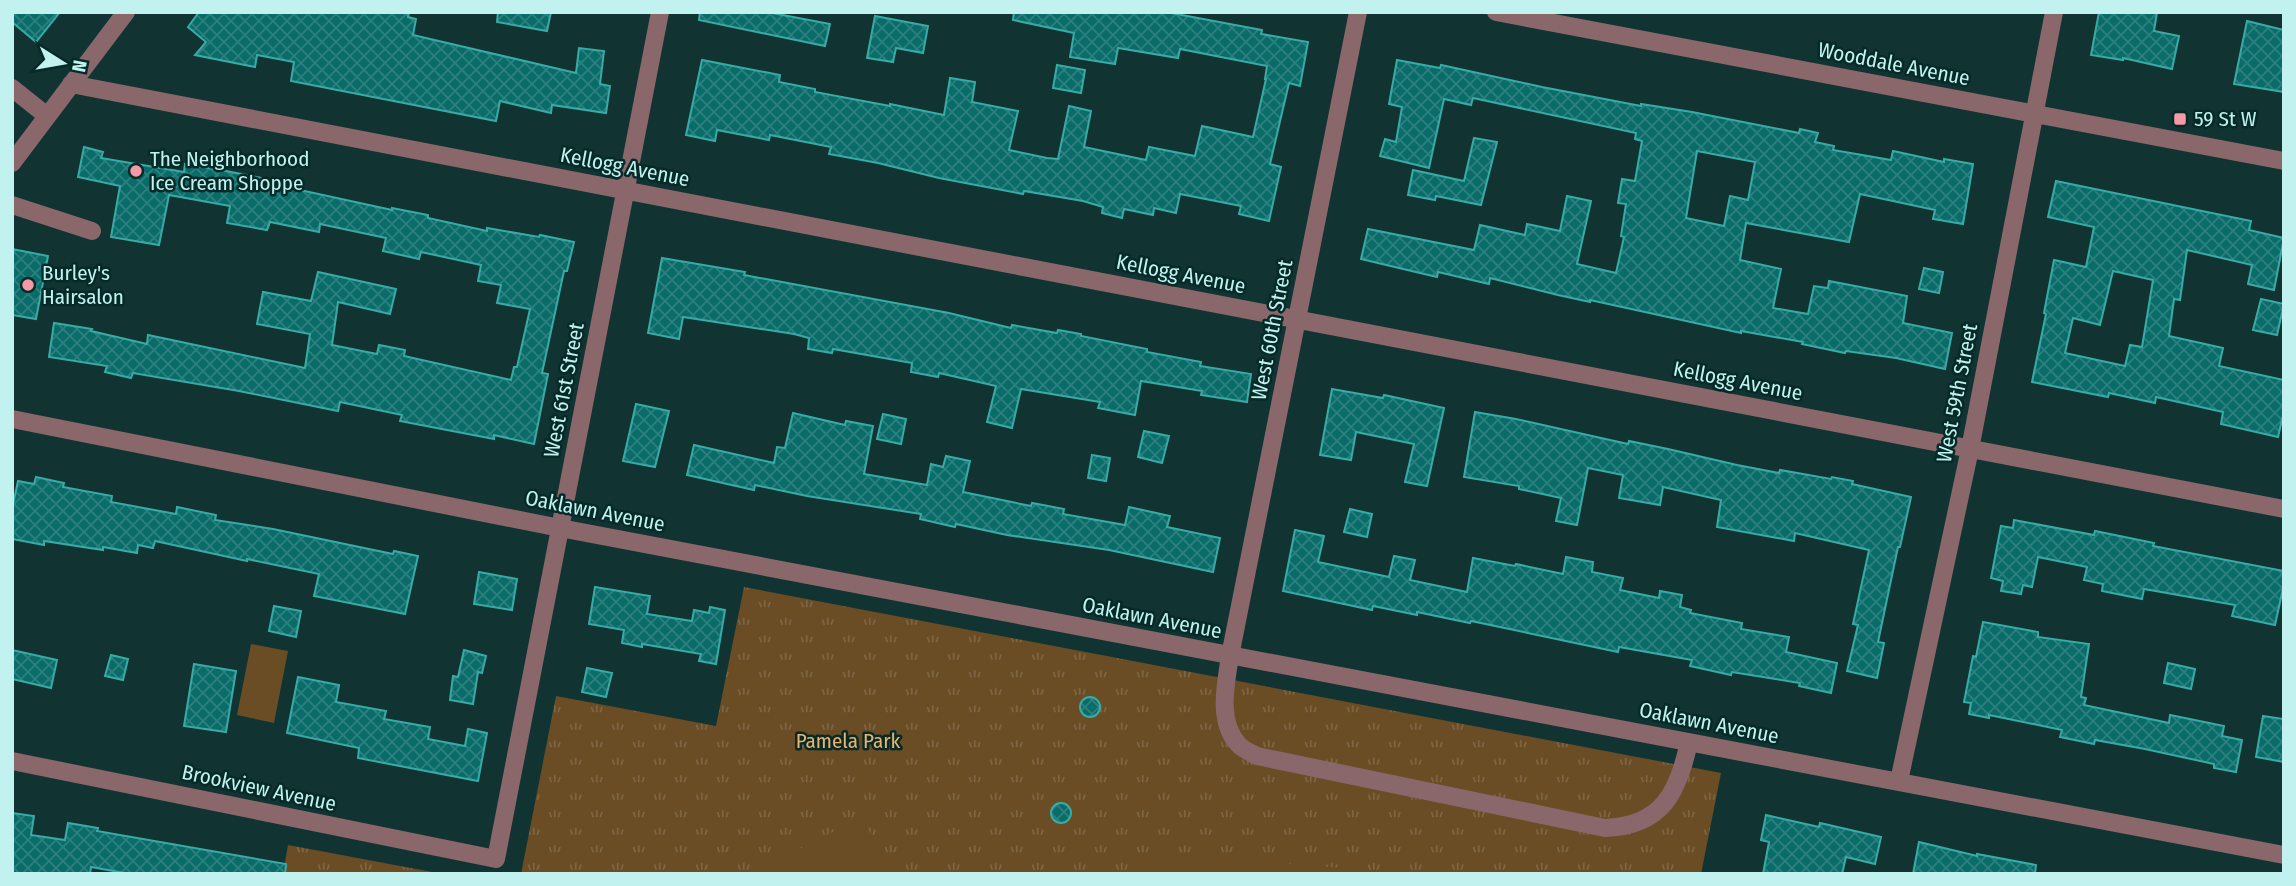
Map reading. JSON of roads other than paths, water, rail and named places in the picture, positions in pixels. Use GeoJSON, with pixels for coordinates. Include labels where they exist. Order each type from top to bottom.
{"type":"FeatureCollection","features":[{"type":"Feature","properties":{"kind":"street"},"geometry":{"type":"LineString","coordinates":[[12,163],[126,12]]}},
{"type":"Feature","properties":{"kind":"street","name":"West 61st Street"},"geometry":{"type":"LineString","coordinates":[[496,859],[660,12]]}},
{"type":"Feature","properties":{"kind":"street","name":"West 60th Street"},"geometry":{"type":"LineString","coordinates":[[1358,12],[1230,656],[1225,688],[1229,730],[1239,745],[1257,756],[1605,828],[1625,828],[1646,820],[1662,807],[1684,768],[1689,742]]}},
{"type":"Feature","properties":{"kind":"street","name":"Wooddale Avenue"},"geometry":{"type":"LineString","coordinates":[[1496,12],[2284,161]]}},
{"type":"Feature","properties":{"kind":"street","name":"West 59th Street"},"geometry":{"type":"LineString","coordinates":[[1899,781],[1970,449],[2054,12]]}},
{"type":"Feature","properties":{"kind":"street","name":"Kellogg Avenue"},"geometry":{"type":"LineString","coordinates":[[71,84],[2284,509]]}},
{"type":"Feature","properties":{"kind":"street"},"geometry":{"type":"LineString","coordinates":[[12,88],[47,116]]}},
{"type":"Feature","properties":{"kind":"street"},"geometry":{"type":"LineString","coordinates":[[12,205],[92,231]]}},
{"type":"Feature","properties":{"kind":"street","name":"Oaklawn Avenue"},"geometry":{"type":"LineString","coordinates":[[12,419],[560,528],[2284,855]]}},
{"type":"Feature","properties":{"kind":"street","name":"Brookview Avenue"},"geometry":{"type":"LineString","coordinates":[[12,761],[496,859]]}},
{"type":"Feature","properties":{"kind":"place","name":"59 St W"},"geometry":{"type":"Point","coordinates":[2180,119]}},
{"type":"Feature","properties":{"kind":"place","name":"The Neighborhood Ice Cream Shoppe"},"geometry":{"type":"Point","coordinates":[136,171]}},
{"type":"Feature","properties":{"kind":"place","name":"Burley's Hairsalon"},"geometry":{"type":"Point","coordinates":[28,285]}},
{"type":"Feature","properties":{"kind":"park label","name":"Pamela Park"},"geometry":{"type":"Point","coordinates":[848,741]}}]}
